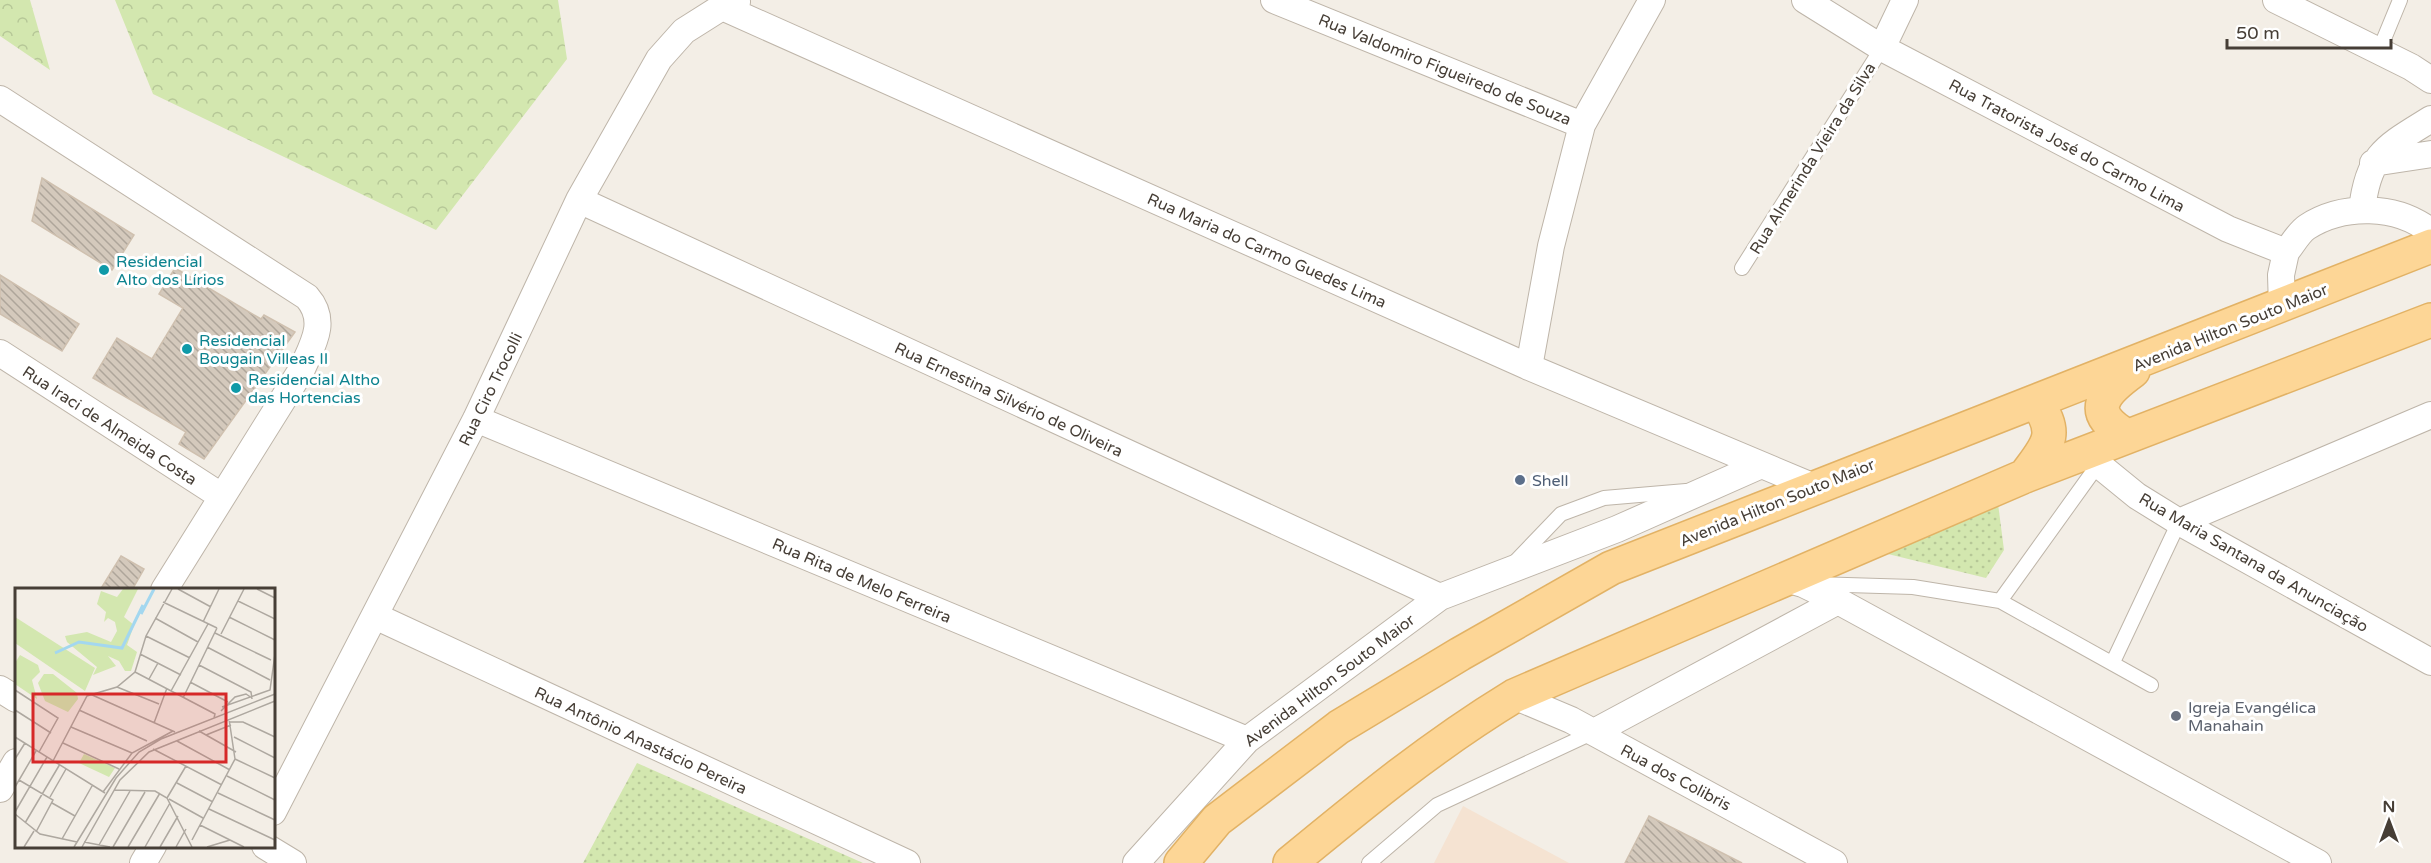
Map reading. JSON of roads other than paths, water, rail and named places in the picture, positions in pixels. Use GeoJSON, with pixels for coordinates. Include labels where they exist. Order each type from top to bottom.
{"type":"FeatureCollection","features":[{"type":"Feature","properties":{"kind":"main road","name":"Avenida Hilton Souto Maior"},"geometry":{"type":"LineString","coordinates":[[1181,863],[1217,820],[1339,727],[1460,654],[1611,568],[1814,487],[2149,359],[2431,246]]}},
{"type":"Feature","properties":{"kind":"main road"},"geometry":{"type":"LineString","coordinates":[[1290,863],[1373,794],[1453,733],[1514,696],[1794,581],[2025,476],[2090,459],[2127,436],[2431,320]]}},
{"type":"Feature","properties":{"kind":"main road"},"geometry":{"type":"LineString","coordinates":[[2127,436],[2111,427],[2101,407],[2104,397],[2111,388],[2149,359]]}},
{"type":"Feature","properties":{"kind":"main road"},"geometry":{"type":"LineString","coordinates":[[2025,476],[2042,453],[2050,433],[2048,419],[2036,402]]}},
{"type":"Feature","properties":{"kind":"street","name":"Rua Valdomiro Figueiredo de Souza"},"geometry":{"type":"LineString","coordinates":[[1274,0],[1582,125]]}},
{"type":"Feature","properties":{"kind":"street"},"geometry":{"type":"LineString","coordinates":[[1529,367],[1551,246],[1582,125],[1652,0]]}},
{"type":"Feature","properties":{"kind":"street","name":"Rua Tratorista José do Carmo Lima"},"geometry":{"type":"LineString","coordinates":[[1805,0],[1882,48],[2228,229],[2286,252]]}},
{"type":"Feature","properties":{"kind":"street"},"geometry":{"type":"LineString","coordinates":[[1882,48],[1905,0]]}},
{"type":"Feature","properties":{"kind":"street"},"geometry":{"type":"LineString","coordinates":[[2276,0],[2379,51],[2431,80]]}},
{"type":"Feature","properties":{"kind":"street","name":"Rua Ciro Trocolli"},"geometry":{"type":"LineString","coordinates":[[274,810],[476,419],[579,200],[659,59],[684,31],[732,4]]}},
{"type":"Feature","properties":{"kind":"street","name":"Rua Maria do Carmo Guedes Lima"},"geometry":{"type":"LineString","coordinates":[[732,4],[1529,367],[1759,466],[1814,487]]}},
{"type":"Feature","properties":{"kind":"street"},"geometry":{"type":"LineString","coordinates":[[0,99],[308,297],[316,307],[318,327],[302,369],[165,588]]}},
{"type":"Feature","properties":{"kind":"street"},"geometry":{"type":"LineString","coordinates":[[2362,210],[2365,183],[2373,163],[2389,145],[2431,119]]}},
{"type":"Feature","properties":{"kind":"street"},"geometry":{"type":"LineString","coordinates":[[2373,163],[2431,154]]}},
{"type":"Feature","properties":{"kind":"street","name":"Rua Ernestina Silvério de Oliveira"},"geometry":{"type":"LineString","coordinates":[[579,200],[1440,597]]}},
{"type":"Feature","properties":{"kind":"street"},"geometry":{"type":"LineString","coordinates":[[2282,306],[2281,274],[2286,252],[2304,228],[2331,215],[2362,210],[2395,213],[2423,225],[2431,232]]}},
{"type":"Feature","properties":{"kind":"street","name":"Rua Iraci de Almeida Costa"},"geometry":{"type":"LineString","coordinates":[[0,353],[221,496]]}},
{"type":"Feature","properties":{"kind":"street"},"geometry":{"type":"LineString","coordinates":[[2179,522],[2431,415]]}},
{"type":"Feature","properties":{"kind":"street","name":"Rua Rita de Melo Ferreira"},"geometry":{"type":"LineString","coordinates":[[476,419],[1247,740]]}},
{"type":"Feature","properties":{"kind":"street","name":"Rua Maria Santana da Anunciação"},"geometry":{"type":"LineString","coordinates":[[2090,459],[2137,495],[2179,522],[2431,662]]}},
{"type":"Feature","properties":{"kind":"street","name":"Avenida Hilton Souto Maior"},"geometry":{"type":"LineString","coordinates":[[1136,863],[1247,740],[1440,597],[1617,530],[1759,466]]}},
{"type":"Feature","properties":{"kind":"street"},"geometry":{"type":"LineString","coordinates":[[1794,581],[1838,601],[2318,863]]}},
{"type":"Feature","properties":{"kind":"street"},"geometry":{"type":"LineString","coordinates":[[1594,732],[1838,601]]}},
{"type":"Feature","properties":{"kind":"street","name":"Rua Antônio Anastácio Pereira"},"geometry":{"type":"LineString","coordinates":[[375,616],[907,863]]}},
{"type":"Feature","properties":{"kind":"street"},"geometry":{"type":"LineString","coordinates":[[0,689],[15,698]]}},
{"type":"Feature","properties":{"kind":"street","name":"Rua dos Colibris"},"geometry":{"type":"LineString","coordinates":[[1514,696],[1594,732],[1834,863]]}},
{"type":"Feature","properties":{"kind":"street"},"geometry":{"type":"LineString","coordinates":[[0,789],[15,764]]}},
{"type":"Feature","properties":{"kind":"street"},"geometry":{"type":"LineString","coordinates":[[143,863],[152,848]]}},
{"type":"Feature","properties":{"kind":"street"},"geometry":{"type":"LineString","coordinates":[[268,848],[293,863]]}},
{"type":"Feature","properties":{"kind":"lane"},"geometry":{"type":"LineString","coordinates":[[2379,51],[2400,0]]}},
{"type":"Feature","properties":{"kind":"lane","name":"Rua Almerinda Vieira da Silva"},"geometry":{"type":"LineString","coordinates":[[1742,268],[1882,48]]}},
{"type":"Feature","properties":{"kind":"lane"},"geometry":{"type":"LineString","coordinates":[[2000,601],[2090,459]]}},
{"type":"Feature","properties":{"kind":"lane"},"geometry":{"type":"LineString","coordinates":[[1504,573],[1561,514],[1604,498],[1708,489]]}},
{"type":"Feature","properties":{"kind":"lane"},"geometry":{"type":"LineString","coordinates":[[2113,662],[2179,522]]}},
{"type":"Feature","properties":{"kind":"lane"},"geometry":{"type":"LineString","coordinates":[[1794,581],[1913,586],[2000,601],[2151,685]]}},
{"type":"Feature","properties":{"kind":"lane"},"geometry":{"type":"LineString","coordinates":[[1369,863],[1437,805],[1594,732]]}},
{"type":"Feature","properties":{"kind":"place","name":"Residencial Alto dos Lírios"},"geometry":{"type":"Point","coordinates":[104,270]}},
{"type":"Feature","properties":{"kind":"place","name":"Residencial Bougain Villeas II"},"geometry":{"type":"Point","coordinates":[187,349]}},
{"type":"Feature","properties":{"kind":"place","name":"Residencial Altho das Hortencias"},"geometry":{"type":"Point","coordinates":[236,388]}},
{"type":"Feature","properties":{"kind":"place","name":"Shell"},"geometry":{"type":"Point","coordinates":[1520,480]}},
{"type":"Feature","properties":{"kind":"place","name":"Igreja Evangélica Manahain"},"geometry":{"type":"Point","coordinates":[2176,716]}}]}
